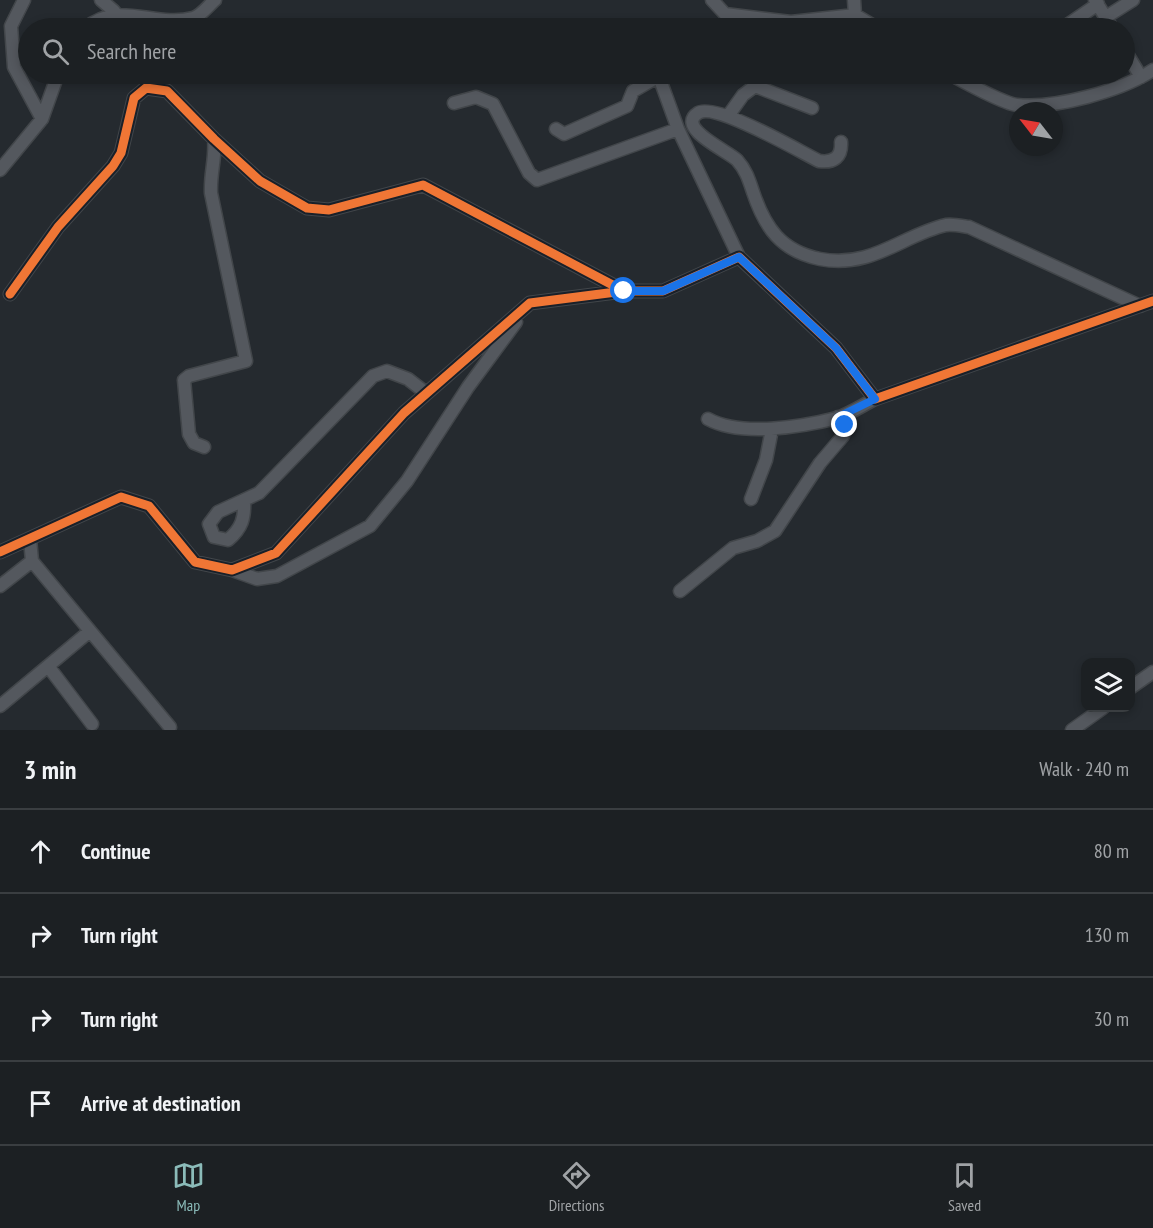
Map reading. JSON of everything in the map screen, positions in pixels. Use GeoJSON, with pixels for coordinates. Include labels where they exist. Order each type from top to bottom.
{"type":"FeatureCollection","features":[{"type":"Feature","properties":{"kind":"street"},"geometry":{"type":"LineString","coordinates":[[18,74],[14,67],[11,26],[24,0]]}},
{"type":"Feature","properties":{"kind":"street"},"geometry":{"type":"LineString","coordinates":[[101,0],[114,11]]}},
{"type":"Feature","properties":{"kind":"street"},"geometry":{"type":"LineString","coordinates":[[188,18],[196,17],[215,0]]}},
{"type":"Feature","properties":{"kind":"street"},"geometry":{"type":"LineString","coordinates":[[712,0],[725,14],[758,18]]}},
{"type":"Feature","properties":{"kind":"street"},"geometry":{"type":"LineString","coordinates":[[854,0],[855,15]]}},
{"type":"Feature","properties":{"kind":"street"},"geometry":{"type":"LineString","coordinates":[[1114,18],[1133,0]]}},
{"type":"Feature","properties":{"kind":"street"},"geometry":{"type":"LineString","coordinates":[[1076,18],[1096,2],[1106,18]]}},
{"type":"Feature","properties":{"kind":"street"},"geometry":{"type":"LineString","coordinates":[[95,18],[114,11],[173,18]]}},
{"type":"Feature","properties":{"kind":"street"},"geometry":{"type":"LineString","coordinates":[[828,18],[855,15],[860,18]]}},
{"type":"Feature","properties":{"kind":"street"},"geometry":{"type":"LineString","coordinates":[[1135,66],[1141,77]]}},
{"type":"Feature","properties":{"kind":"street"},"geometry":{"type":"LineString","coordinates":[[1135,79],[1153,69]]}},
{"type":"Feature","properties":{"kind":"street"},"geometry":{"type":"LineString","coordinates":[[23,84],[42,119]]}},
{"type":"Feature","properties":{"kind":"street"},"geometry":{"type":"LineString","coordinates":[[0,170],[42,119],[54,84]]}},
{"type":"Feature","properties":{"kind":"street"},"geometry":{"type":"LineString","coordinates":[[556,129],[564,134],[606,117],[627,106],[633,91],[644,84]]}},
{"type":"Feature","properties":{"kind":"street"},"geometry":{"type":"LineString","coordinates":[[661,84],[678,129],[739,257],[836,348],[875,399]]}},
{"type":"Feature","properties":{"kind":"street"},"geometry":{"type":"LineString","coordinates":[[971,84],[1015,105],[1079,100],[1122,84]]}},
{"type":"Feature","properties":{"kind":"street"},"geometry":{"type":"LineString","coordinates":[[728,116],[743,95],[755,86],[812,108]]}},
{"type":"Feature","properties":{"kind":"street"},"geometry":{"type":"LineString","coordinates":[[10,294],[58,227],[113,166],[121,153],[134,98],[146,88],[166,91],[214,139],[261,181],[307,208],[329,210],[423,185],[624,291]]}},
{"type":"Feature","properties":{"kind":"street"},"geometry":{"type":"LineString","coordinates":[[454,103],[476,97],[493,104],[529,173],[537,180],[678,129]]}},
{"type":"Feature","properties":{"kind":"street"},"geometry":{"type":"LineString","coordinates":[[841,142],[842,151],[835,160],[819,161],[728,116],[701,111],[694,116],[692,124],[695,132],[729,154],[746,171],[763,220],[775,236],[790,247],[820,259],[852,261],[897,247],[948,225],[969,226],[1140,306]]}},
{"type":"Feature","properties":{"kind":"street"},"geometry":{"type":"LineString","coordinates":[[204,447],[194,443],[189,434],[184,380],[189,376],[246,361],[212,193],[210,170],[215,156],[214,139]]}},
{"type":"Feature","properties":{"kind":"street"},"geometry":{"type":"LineString","coordinates":[[232,570],[276,553],[404,412],[530,303],[624,291],[663,291],[739,257]]}},
{"type":"Feature","properties":{"kind":"street"},"geometry":{"type":"LineString","coordinates":[[708,419],[721,426],[772,429],[838,417],[875,399],[1153,302]]}},
{"type":"Feature","properties":{"kind":"street"},"geometry":{"type":"LineString","coordinates":[[0,552],[121,497],[149,506],[195,562],[232,570],[257,579],[277,576],[370,526],[407,481],[468,387],[530,303]]}},
{"type":"Feature","properties":{"kind":"street"},"geometry":{"type":"LineString","coordinates":[[244,500],[259,494],[373,376],[387,371],[408,379],[426,393]]}},
{"type":"Feature","properties":{"kind":"street"},"geometry":{"type":"LineString","coordinates":[[680,591],[733,548],[757,541],[775,531],[820,462],[843,436],[845,425],[838,417]]}},
{"type":"Feature","properties":{"kind":"street"},"geometry":{"type":"LineString","coordinates":[[751,499],[766,460],[772,429]]}},
{"type":"Feature","properties":{"kind":"street"},"geometry":{"type":"LineString","coordinates":[[30,539],[32,561],[170,727]]}},
{"type":"Feature","properties":{"kind":"street"},"geometry":{"type":"LineString","coordinates":[[0,586],[32,561]]}},
{"type":"Feature","properties":{"kind":"street"},"geometry":{"type":"LineString","coordinates":[[0,706],[90,631]]}},
{"type":"Feature","properties":{"kind":"street"},"geometry":{"type":"LineString","coordinates":[[48,666],[92,724]]}},
{"type":"Feature","properties":{"kind":"street"},"geometry":{"type":"LineString","coordinates":[[1135,685],[1153,672]]}},
{"type":"Feature","properties":{"kind":"street"},"geometry":{"type":"LineString","coordinates":[[1072,730],[1097,712]]}},
{"type":"Feature","properties":{"kind":"cycle path"},"geometry":{"type":"LineString","coordinates":[[10,294],[58,227],[113,166],[121,153],[134,98],[146,88],[167,91],[214,139],[260,181],[307,208],[329,210],[423,185],[624,291]]}},
{"type":"Feature","properties":{"kind":"cycle path"},"geometry":{"type":"LineString","coordinates":[[0,552],[121,497],[149,506],[195,562],[232,570],[276,553],[404,413],[530,303],[624,291],[663,291],[739,257],[836,348],[875,399],[1153,301]]}},
{"type":"Feature","properties":{"kind":"route"},"geometry":{"type":"LineString","coordinates":[[624,291],[663,291],[739,257],[836,348],[875,399],[838,417],[845,425]]}}]}
